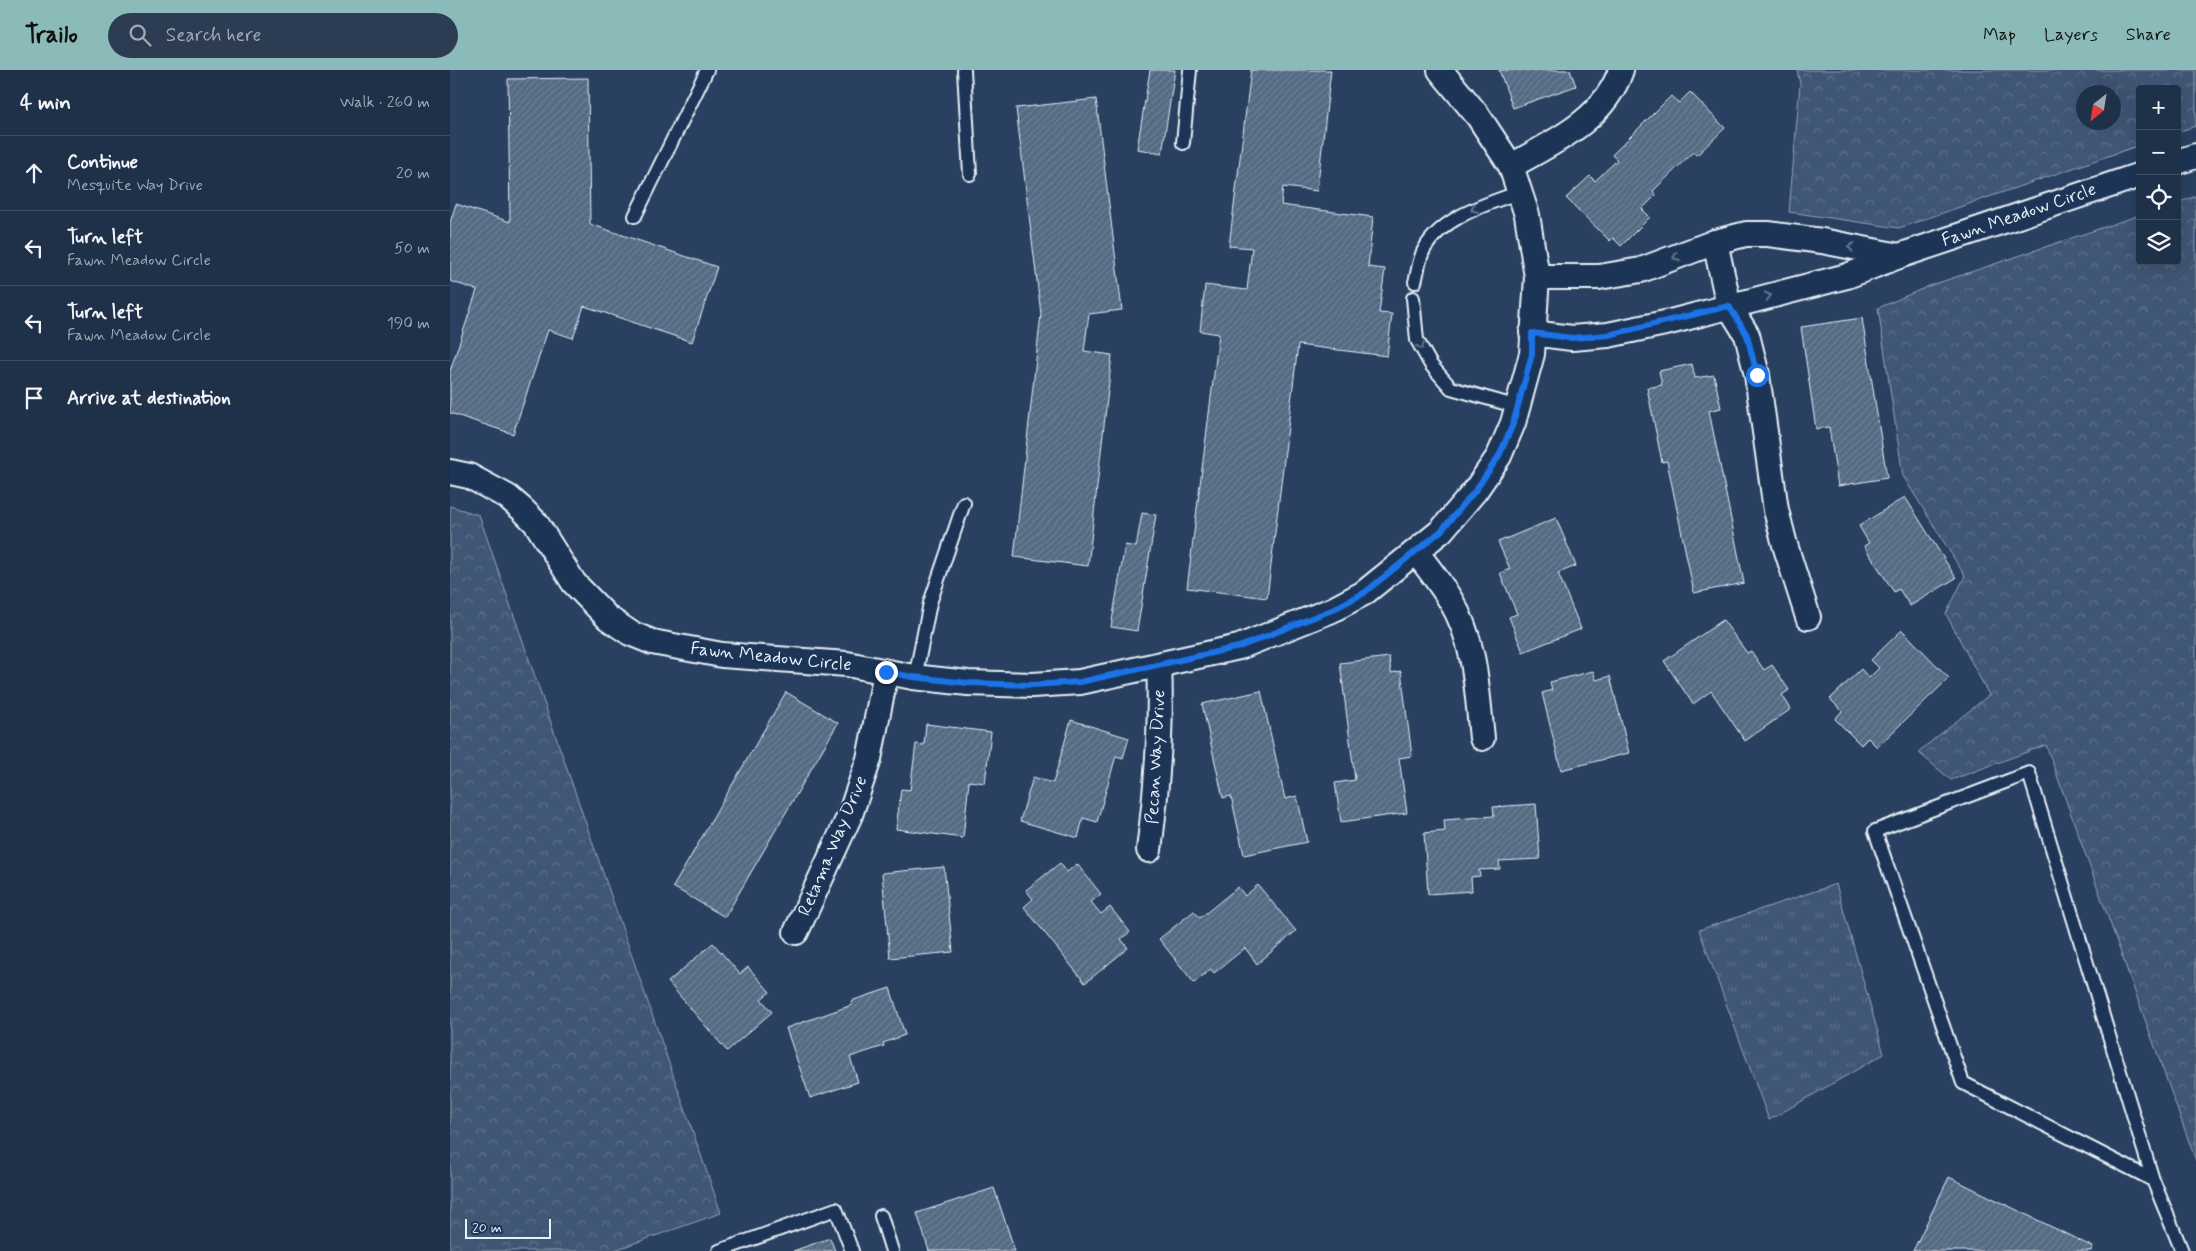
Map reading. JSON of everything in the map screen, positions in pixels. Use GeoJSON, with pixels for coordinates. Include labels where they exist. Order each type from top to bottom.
{"type":"FeatureCollection","features":[{"type":"Feature","properties":{"kind":"street","name":"Fawn Meadow Circle"},"geometry":{"type":"LineString","coordinates":[[450,472],[469,476],[508,497],[522,509],[536,523],[574,583],[608,618],[630,632],[652,642],[722,656],[847,664],[915,678],[968,683],[1032,685],[1080,682],[1239,647],[1332,610],[1364,593],[1416,552],[1441,531],[1475,491],[1499,456],[1513,424],[1532,354],[1537,278],[1528,215],[1511,166],[1478,116],[1440,70]]}},
{"type":"Feature","properties":{"kind":"street"},"geometry":{"type":"LineString","coordinates":[[1511,166],[1574,130],[1604,103],[1621,70]]}},
{"type":"Feature","properties":{"kind":"street"},"geometry":{"type":"LineString","coordinates":[[2181,161],[2196,156]]}},
{"type":"Feature","properties":{"kind":"street","name":"Fawn Meadow Circle"},"geometry":{"type":"LineString","coordinates":[[1532,333],[1572,338],[1608,335],[1847,276],[1899,256],[2136,176]]}},
{"type":"Feature","properties":{"kind":"street","name":"Fawn Meadow Circle"},"geometry":{"type":"LineString","coordinates":[[1537,278],[1599,277],[1642,270],[1715,242],[1746,234],[1768,234],[1822,241],[1899,256]]}},
{"type":"Feature","properties":{"kind":"street"},"geometry":{"type":"LineString","coordinates":[[1715,242],[1729,306],[1747,335],[1755,367],[1776,510],[1785,546],[1808,617]]}},
{"type":"Feature","properties":{"kind":"street"},"geometry":{"type":"LineString","coordinates":[[1416,552],[1452,601],[1464,628],[1474,667],[1482,738]]}},
{"type":"Feature","properties":{"kind":"street","name":"Pecan Way Drive"},"geometry":{"type":"LineString","coordinates":[[1149,850],[1156,796],[1161,705],[1159,665]]}},
{"type":"Feature","properties":{"kind":"street","name":"Retama Way Drive"},"geometry":{"type":"LineString","coordinates":[[796,932],[850,815],[869,759],[886,672]]}},
{"type":"Feature","properties":{"kind":"lane"},"geometry":{"type":"LineString","coordinates":[[635,216],[707,70]]}},
{"type":"Feature","properties":{"kind":"lane"},"geometry":{"type":"LineString","coordinates":[[964,70],[970,174]]}},
{"type":"Feature","properties":{"kind":"lane"},"geometry":{"type":"LineString","coordinates":[[1183,143],[1190,70]]}},
{"type":"Feature","properties":{"kind":"lane"},"geometry":{"type":"LineString","coordinates":[[1415,282],[1424,249],[1440,232],[1470,210],[1520,192]]}},
{"type":"Feature","properties":{"kind":"lane"},"geometry":{"type":"LineString","coordinates":[[1413,298],[1417,340],[1430,365],[1451,388],[1518,407]]}},
{"type":"Feature","properties":{"kind":"lane"},"geometry":{"type":"LineString","coordinates":[[915,678],[930,603],[964,503]]}},
{"type":"Feature","properties":{"kind":"lane"},"geometry":{"type":"LineString","coordinates":[[2153,1180],[1963,1083],[1875,831],[2029,772],[2153,1180],[2178,1248]]}},
{"type":"Feature","properties":{"kind":"lane"},"geometry":{"type":"LineString","coordinates":[[719,1251],[836,1209],[852,1251]]}},
{"type":"Feature","properties":{"kind":"lane"},"geometry":{"type":"LineString","coordinates":[[881,1216],[892,1251]]}},
{"type":"Feature","properties":{"kind":"green space"},"geometry":{"type":"Polygon","coordinates":[[[1797,70],[2196,70],[2196,126],[2181,131],[2181,85],[2136,85],[2136,146],[1899,228],[1789,212],[1800,84],[1797,70]]]}},
{"type":"Feature","properties":{"kind":"green space"},"geometry":{"type":"Polygon","coordinates":[[[2196,196],[2196,1161],[2046,745],[1951,780],[1918,752],[1989,695],[1946,614],[1965,576],[1903,476],[1878,308],[1929,286],[2136,216],[2136,265],[2181,265],[2181,202],[2196,196]]]}},
{"type":"Feature","properties":{"kind":"green space"},"geometry":{"type":"Polygon","coordinates":[[[450,506],[479,515],[721,1213],[612,1251],[450,1251],[450,506]]]}},
{"type":"Feature","properties":{"kind":"green space"},"geometry":{"type":"Polygon","coordinates":[[[1836,884],[1884,1054],[1769,1120],[1699,930],[1836,884]]]}},
{"type":"Feature","properties":{"kind":"building"},"geometry":{"type":"Polygon","coordinates":[[[1150,70],[1175,70],[1162,153],[1137,149],[1150,70]]]}},
{"type":"Feature","properties":{"kind":"building"},"geometry":{"type":"Polygon","coordinates":[[[1251,70],[1331,70],[1317,191],[1283,187],[1281,205],[1373,217],[1368,267],[1385,269],[1379,313],[1392,314],[1387,356],[1298,345],[1267,598],[1187,588],[1219,334],[1200,331],[1205,285],[1247,290],[1252,248],[1229,246],[1251,70]]]}},
{"type":"Feature","properties":{"kind":"building"},"geometry":{"type":"Polygon","coordinates":[[[1499,70],[1570,70],[1576,86],[1513,108],[1499,70]]]}},
{"type":"Feature","properties":{"kind":"building"},"geometry":{"type":"Polygon","coordinates":[[[588,78],[590,224],[717,267],[692,342],[584,306],[573,338],[548,330],[513,434],[450,413],[450,371],[477,290],[450,281],[450,223],[456,204],[510,222],[508,79],[588,78]]]}},
{"type":"Feature","properties":{"kind":"building"},"geometry":{"type":"Polygon","coordinates":[[[1690,92],[1725,128],[1697,155],[1693,152],[1653,191],[1656,195],[1642,209],[1650,217],[1621,246],[1613,238],[1610,241],[1566,198],[1590,176],[1595,181],[1617,160],[1612,155],[1671,96],[1679,103],[1690,92]]]}},
{"type":"Feature","properties":{"kind":"building"},"geometry":{"type":"Polygon","coordinates":[[[1096,99],[1122,310],[1089,314],[1084,351],[1112,355],[1088,566],[1014,557],[1041,314],[1016,108],[1096,99]]]}},
{"type":"Feature","properties":{"kind":"building"},"geometry":{"type":"Polygon","coordinates":[[[1862,318],[1887,478],[1838,486],[1829,427],[1816,429],[1801,327],[1862,318]]]}},
{"type":"Feature","properties":{"kind":"building"},"geometry":{"type":"Polygon","coordinates":[[[1692,364],[1695,378],[1714,375],[1721,408],[1709,411],[1744,583],[1694,593],[1667,461],[1662,462],[1647,388],[1662,385],[1659,371],[1692,364]]]}},
{"type":"Feature","properties":{"kind":"building"},"geometry":{"type":"Polygon","coordinates":[[[1905,497],[1956,578],[1910,606],[1899,589],[1894,592],[1864,546],[1869,543],[1859,526],[1905,497]]]}},
{"type":"Feature","properties":{"kind":"building"},"geometry":{"type":"Polygon","coordinates":[[[1142,513],[1156,515],[1137,631],[1111,627],[1125,545],[1136,547],[1142,513]]]}},
{"type":"Feature","properties":{"kind":"building"},"geometry":{"type":"Polygon","coordinates":[[[1556,518],[1576,566],[1558,573],[1581,629],[1523,652],[1509,617],[1517,614],[1500,573],[1510,569],[1498,542],[1556,518]]]}},
{"type":"Feature","properties":{"kind":"building"},"geometry":{"type":"Polygon","coordinates":[[[1723,620],[1747,653],[1751,651],[1764,670],[1772,665],[1789,690],[1782,695],[1791,709],[1745,741],[1711,691],[1693,704],[1664,661],[1723,620]]]}},
{"type":"Feature","properties":{"kind":"building"},"geometry":{"type":"Polygon","coordinates":[[[1902,630],[1949,678],[1877,747],[1868,738],[1861,745],[1835,719],[1842,711],[1830,699],[1861,669],[1869,678],[1879,668],[1871,660],[1902,630]]]}},
{"type":"Feature","properties":{"kind":"building"},"geometry":{"type":"Polygon","coordinates":[[[1389,657],[1391,673],[1401,671],[1412,756],[1399,758],[1407,813],[1341,822],[1335,783],[1355,780],[1340,663],[1389,657]]]}},
{"type":"Feature","properties":{"kind":"building"},"geometry":{"type":"Polygon","coordinates":[[[1593,671],[1596,680],[1610,676],[1629,753],[1561,770],[1542,693],[1552,690],[1550,682],[1593,671]]]}},
{"type":"Feature","properties":{"kind":"building"},"geometry":{"type":"Polygon","coordinates":[[[1261,691],[1285,799],[1297,796],[1307,842],[1244,855],[1231,796],[1223,798],[1202,704],[1261,691]]]}},
{"type":"Feature","properties":{"kind":"building"},"geometry":{"type":"Polygon","coordinates":[[[786,692],[838,723],[725,917],[673,887],[786,692]]]}},
{"type":"Feature","properties":{"kind":"building"},"geometry":{"type":"Polygon","coordinates":[[[1071,720],[1129,738],[1123,758],[1116,756],[1097,822],[1083,818],[1078,838],[1020,821],[1033,777],[1053,783],[1071,720]]]}},
{"type":"Feature","properties":{"kind":"building"},"geometry":{"type":"Polygon","coordinates":[[[926,724],[991,732],[985,783],[969,781],[963,838],[896,829],[901,789],[910,790],[916,744],[924,745],[926,724]]]}},
{"type":"Feature","properties":{"kind":"building"},"geometry":{"type":"Polygon","coordinates":[[[1536,804],[1540,859],[1499,861],[1500,869],[1479,870],[1480,876],[1471,877],[1472,891],[1428,894],[1424,833],[1445,831],[1444,820],[1494,816],[1493,807],[1536,804]]]}},
{"type":"Feature","properties":{"kind":"building"},"geometry":{"type":"Polygon","coordinates":[[[1060,863],[1067,872],[1077,864],[1101,894],[1091,902],[1101,914],[1110,907],[1130,932],[1121,939],[1128,948],[1085,983],[1024,907],[1033,899],[1026,890],[1060,863]]]}},
{"type":"Feature","properties":{"kind":"building"},"geometry":{"type":"Polygon","coordinates":[[[944,867],[953,952],[890,958],[882,873],[944,867]]]}},
{"type":"Feature","properties":{"kind":"building"},"geometry":{"type":"Polygon","coordinates":[[[1258,885],[1296,931],[1257,964],[1245,948],[1214,973],[1211,969],[1194,983],[1159,939],[1194,911],[1200,918],[1238,887],[1245,896],[1258,885]]]}},
{"type":"Feature","properties":{"kind":"building"},"geometry":{"type":"Polygon","coordinates":[[[713,943],[740,974],[748,967],[770,992],[761,999],[772,1012],[727,1051],[668,982],[713,943]]]}},
{"type":"Feature","properties":{"kind":"building"},"geometry":{"type":"Polygon","coordinates":[[[890,988],[905,1035],[883,1043],[884,1046],[850,1057],[858,1082],[810,1098],[786,1028],[852,1005],[851,1001],[890,988]]]}},
{"type":"Feature","properties":{"kind":"building"},"geometry":{"type":"Polygon","coordinates":[[[1949,1177],[2093,1247],[2091,1251],[1913,1251],[1949,1177]]]}},
{"type":"Feature","properties":{"kind":"building"},"geometry":{"type":"Polygon","coordinates":[[[994,1188],[1015,1251],[929,1251],[917,1213],[994,1188]]]}},
{"type":"Feature","properties":{"kind":"building"},"geometry":{"type":"Polygon","coordinates":[[[830,1238],[835,1251],[793,1251],[830,1238]]]}},
{"type":"Feature","properties":{"kind":"route"},"geometry":{"type":"LineString","coordinates":[[886,672],[968,683],[1032,685],[1080,682],[1239,647],[1332,610],[1364,593],[1441,531],[1475,491],[1499,456],[1513,424],[1532,354],[1532,333],[1572,338],[1608,335],[1670,322],[1729,306],[1747,335],[1757,375]]}}]}
